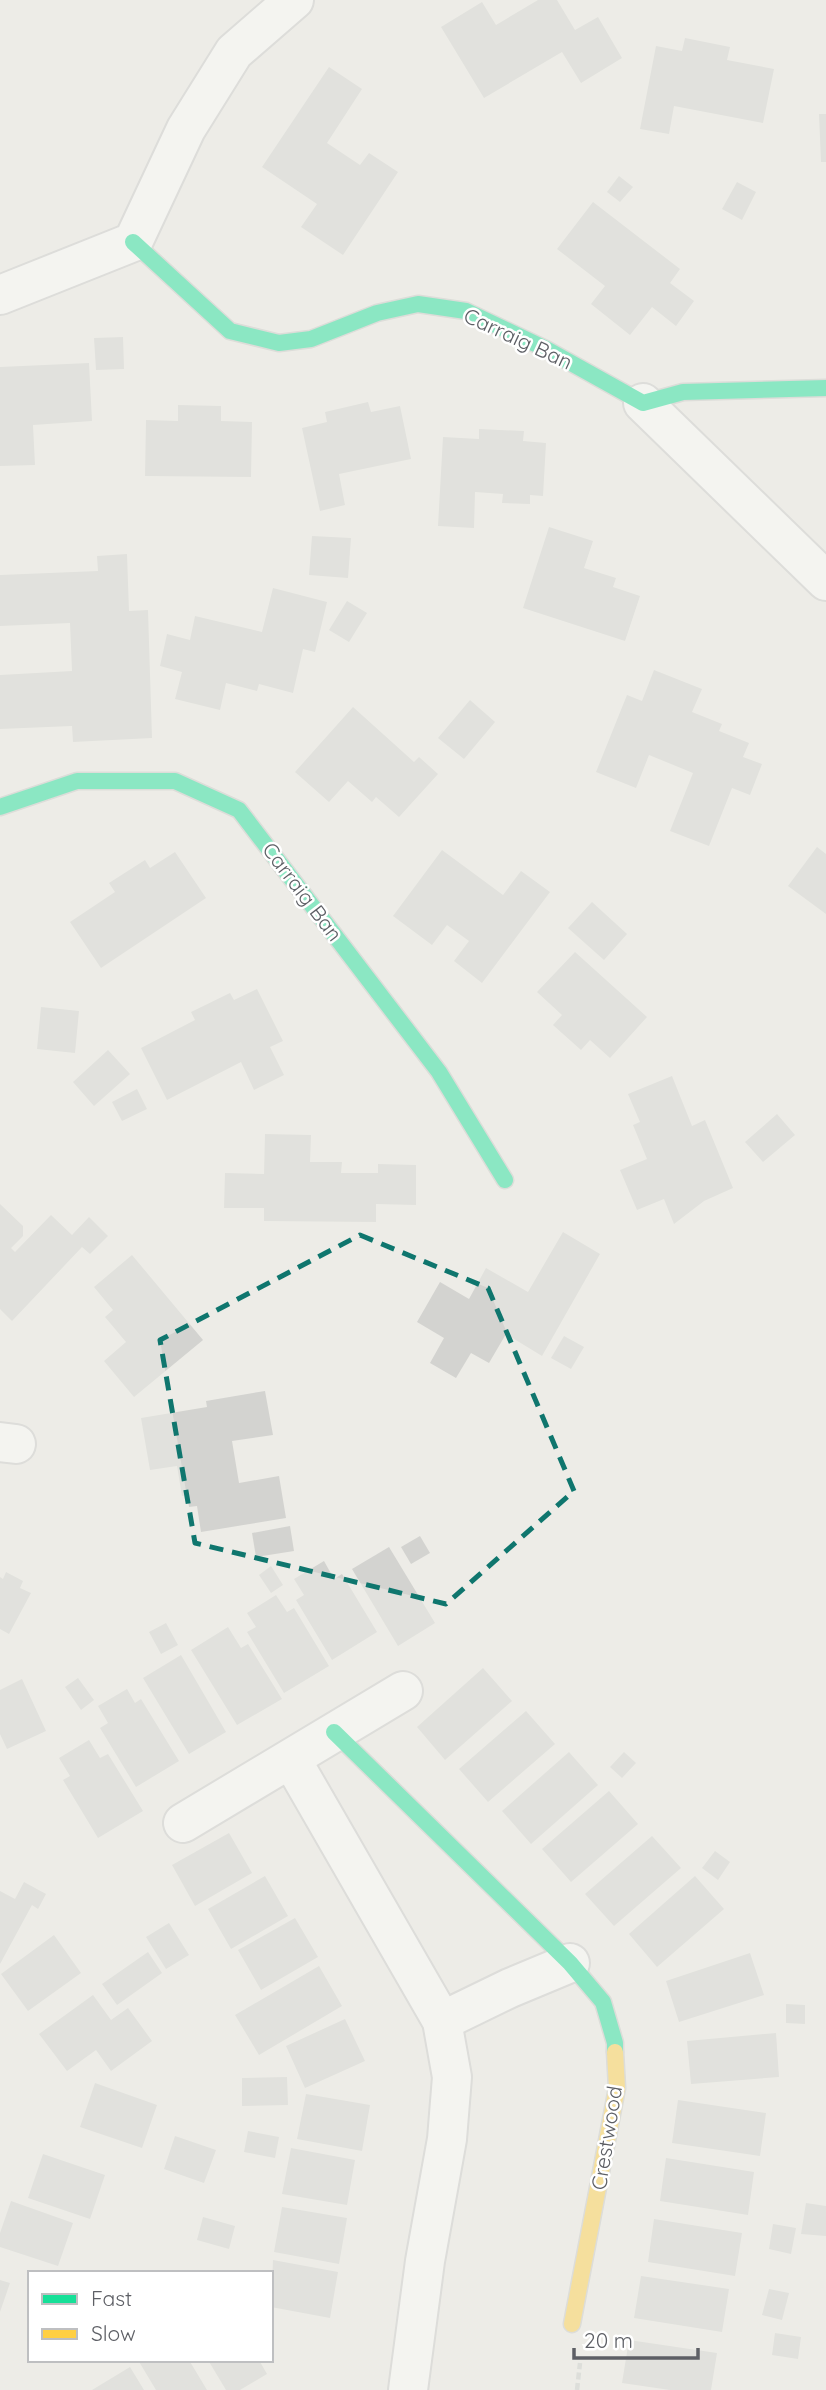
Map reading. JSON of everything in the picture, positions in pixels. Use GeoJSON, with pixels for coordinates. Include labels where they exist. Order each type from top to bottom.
{"type":"FeatureCollection","features":[{"type":"Feature","properties":{"kind":"street"},"geometry":{"type":"LineString","coordinates":[[0,295],[133,242],[186,129],[234,52],[294,0]]}},
{"type":"Feature","properties":{"kind":"street","name":"Carraig Ban"},"geometry":{"type":"LineString","coordinates":[[133,242],[230,331],[279,343],[311,339],[377,313],[418,304],[466,311],[546,349],[643,403],[826,581]]}},
{"type":"Feature","properties":{"kind":"street"},"geometry":{"type":"LineString","coordinates":[[643,403],[683,392],[826,388]]}},
{"type":"Feature","properties":{"kind":"street","name":"Carraig Ban"},"geometry":{"type":"LineString","coordinates":[[0,807],[77,781],[175,781],[239,810],[439,1072],[505,1180]]}},
{"type":"Feature","properties":{"kind":"street"},"geometry":{"type":"LineString","coordinates":[[183,1822],[403,1691]]}},
{"type":"Feature","properties":{"kind":"street","name":"Crestwood"},"geometry":{"type":"LineString","coordinates":[[334,1732],[570,1963],[603,2001],[615,2043],[617,2088],[572,2324]]}},
{"type":"Feature","properties":{"kind":"street"},"geometry":{"type":"LineString","coordinates":[[291,1759],[442,2021],[452,2077],[447,2139],[425,2261],[408,2390]]}},
{"type":"Feature","properties":{"kind":"street"},"geometry":{"type":"LineString","coordinates":[[442,2021],[570,1963]]}},
{"type":"Feature","properties":{"kind":"highlighted area"},"geometry":{"type":"Polygon","coordinates":[[[360,1235],[488,1288],[574,1491],[446,1604],[195,1543],[160,1340],[360,1235]]]}},
{"type":"Feature","properties":{"kind":"building"},"geometry":{"type":"Polygon","coordinates":[[[538,0],[557,0],[575,30],[598,17],[622,58],[581,83],[562,52],[484,98],[441,27],[482,2],[496,25],[538,0]]]}},
{"type":"Feature","properties":{"kind":"building"},"geometry":{"type":"Polygon","coordinates":[[[685,38],[730,47],[727,60],[774,69],[763,123],[674,106],[669,134],[640,129],[656,46],[682,51],[685,38]]]}},
{"type":"Feature","properties":{"kind":"building"},"geometry":{"type":"Polygon","coordinates":[[[329,67],[362,89],[327,143],[360,165],[369,153],[398,172],[343,255],[301,227],[317,204],[262,167],[329,67]]]}},
{"type":"Feature","properties":{"kind":"building"},"geometry":{"type":"Polygon","coordinates":[[[819,114],[826,114],[826,162],[821,162],[819,114]]]}},
{"type":"Feature","properties":{"kind":"building"},"geometry":{"type":"Polygon","coordinates":[[[619,176],[633,187],[620,202],[607,192],[619,176]]]}},
{"type":"Feature","properties":{"kind":"building"},"geometry":{"type":"Polygon","coordinates":[[[737,182],[756,192],[742,220],[722,209],[737,182]]]}},
{"type":"Feature","properties":{"kind":"building"},"geometry":{"type":"Polygon","coordinates":[[[593,202],[680,269],[670,283],[694,301],[676,326],[652,307],[630,335],[591,304],[605,286],[557,249],[593,202]]]}},
{"type":"Feature","properties":{"kind":"building"},"geometry":{"type":"Polygon","coordinates":[[[123,337],[124,369],[96,370],[94,338],[123,337]]]}},
{"type":"Feature","properties":{"kind":"building"},"geometry":{"type":"Polygon","coordinates":[[[89,363],[92,421],[33,425],[35,465],[0,466],[0,367],[89,363]]]}},
{"type":"Feature","properties":{"kind":"building"},"geometry":{"type":"Polygon","coordinates":[[[368,402],[371,412],[400,406],[411,459],[339,474],[345,505],[320,511],[302,428],[327,422],[325,412],[368,402]]]}},
{"type":"Feature","properties":{"kind":"building"},"geometry":{"type":"Polygon","coordinates":[[[178,405],[221,406],[221,421],[252,422],[251,477],[145,476],[146,420],[178,421],[178,405]]]}},
{"type":"Feature","properties":{"kind":"building"},"geometry":{"type":"Polygon","coordinates":[[[479,429],[524,431],[523,441],[546,443],[543,496],[530,495],[530,504],[502,503],[503,494],[475,492],[474,528],[438,526],[443,437],[479,439],[479,429]]]}},
{"type":"Feature","properties":{"kind":"building"},"geometry":{"type":"Polygon","coordinates":[[[549,527],[593,541],[584,568],[616,578],[613,587],[640,596],[625,641],[523,608],[549,527]]]}},
{"type":"Feature","properties":{"kind":"building"},"geometry":{"type":"Polygon","coordinates":[[[312,536],[351,538],[348,578],[309,575],[312,536]]]}},
{"type":"Feature","properties":{"kind":"building"},"geometry":{"type":"Polygon","coordinates":[[[127,554],[129,611],[148,610],[152,738],[73,742],[72,726],[0,729],[0,675],[72,671],[70,623],[0,626],[0,575],[98,571],[97,556],[127,554]]]}},
{"type":"Feature","properties":{"kind":"building"},"geometry":{"type":"Polygon","coordinates":[[[273,588],[327,602],[315,652],[303,649],[293,693],[259,684],[257,691],[226,683],[220,710],[175,699],[182,672],[160,666],[167,634],[190,640],[195,616],[262,632],[273,588]]]}},
{"type":"Feature","properties":{"kind":"building"},"geometry":{"type":"Polygon","coordinates":[[[347,601],[367,613],[349,642],[329,630],[347,601]]]}},
{"type":"Feature","properties":{"kind":"building"},"geometry":{"type":"Polygon","coordinates":[[[654,670],[702,689],[692,712],[722,724],[719,731],[749,743],[743,757],[762,764],[750,795],[732,788],[709,846],[670,831],[693,773],[649,755],[636,788],[596,772],[627,695],[642,701],[654,670]]]}},
{"type":"Feature","properties":{"kind":"building"},"geometry":{"type":"Polygon","coordinates":[[[470,700],[495,722],[464,759],[438,738],[470,700]]]}},
{"type":"Feature","properties":{"kind":"building"},"geometry":{"type":"Polygon","coordinates":[[[353,707],[414,762],[419,757],[438,774],[399,817],[376,797],[372,802],[348,781],[329,802],[295,772],[353,707]]]}},
{"type":"Feature","properties":{"kind":"building"},"geometry":{"type":"Polygon","coordinates":[[[817,847],[826,854],[826,914],[788,886],[817,847]]]}},
{"type":"Feature","properties":{"kind":"building"},"geometry":{"type":"Polygon","coordinates":[[[442,850],[503,895],[521,871],[550,892],[482,983],[454,961],[469,941],[447,925],[432,945],[393,916],[442,850]]]}},
{"type":"Feature","properties":{"kind":"building"},"geometry":{"type":"Polygon","coordinates":[[[175,852],[206,898],[101,968],[70,922],[115,892],[109,883],[145,860],[150,868],[175,852]]]}},
{"type":"Feature","properties":{"kind":"building"},"geometry":{"type":"Polygon","coordinates":[[[592,902],[627,934],[604,960],[568,928],[592,902]]]}},
{"type":"Feature","properties":{"kind":"building"},"geometry":{"type":"Polygon","coordinates":[[[575,952],[647,1017],[610,1058],[590,1040],[581,1050],[553,1025],[562,1015],[537,992],[575,952]]]}},
{"type":"Feature","properties":{"kind":"building"},"geometry":{"type":"Polygon","coordinates":[[[257,989],[283,1041],[270,1047],[284,1075],[254,1090],[241,1062],[167,1100],[141,1048],[195,1020],[191,1012],[230,993],[234,1000],[257,989]]]}},
{"type":"Feature","properties":{"kind":"building"},"geometry":{"type":"Polygon","coordinates":[[[41,1007],[79,1011],[75,1053],[37,1049],[41,1007]]]}},
{"type":"Feature","properties":{"kind":"building"},"geometry":{"type":"Polygon","coordinates":[[[108,1050],[130,1074],[94,1106],[73,1082],[108,1050]]]}},
{"type":"Feature","properties":{"kind":"building"},"geometry":{"type":"Polygon","coordinates":[[[672,1076],[692,1126],[705,1120],[733,1188],[704,1201],[674,1224],[664,1199],[637,1210],[620,1170],[647,1159],[633,1125],[640,1122],[628,1094],[672,1076]]]}},
{"type":"Feature","properties":{"kind":"building"},"geometry":{"type":"Polygon","coordinates":[[[137,1089],[147,1109],[122,1121],[112,1102],[137,1089]]]}},
{"type":"Feature","properties":{"kind":"building"},"geometry":{"type":"Polygon","coordinates":[[[777,1114],[795,1135],[763,1162],[745,1142],[777,1114]]]}},
{"type":"Feature","properties":{"kind":"building"},"geometry":{"type":"Polygon","coordinates":[[[265,1134],[311,1135],[310,1162],[342,1162],[341,1173],[378,1173],[378,1164],[416,1165],[416,1205],[376,1204],[376,1222],[264,1221],[264,1208],[224,1208],[225,1173],[264,1174],[265,1134]]]}},
{"type":"Feature","properties":{"kind":"building"},"geometry":{"type":"Polygon","coordinates":[[[0,1204],[23,1226],[23,1236],[11,1248],[15,1252],[51,1215],[72,1235],[89,1217],[108,1236],[90,1254],[82,1247],[12,1321],[0,1309],[0,1204]]]}},
{"type":"Feature","properties":{"kind":"building"},"geometry":{"type":"Polygon","coordinates":[[[563,1232],[600,1254],[542,1356],[506,1334],[489,1363],[471,1353],[456,1378],[430,1363],[444,1338],[417,1322],[440,1282],[469,1299],[486,1268],[528,1292],[563,1232]]]}},
{"type":"Feature","properties":{"kind":"building"},"geometry":{"type":"Polygon","coordinates":[[[132,1255],[203,1340],[134,1397],[104,1361],[126,1342],[105,1317],[113,1310],[94,1287],[132,1255]]]}},
{"type":"Feature","properties":{"kind":"building"},"geometry":{"type":"Polygon","coordinates":[[[564,1336],[584,1347],[571,1369],[551,1358],[564,1336]]]}},
{"type":"Feature","properties":{"kind":"building"},"geometry":{"type":"Polygon","coordinates":[[[265,1391],[273,1435],[232,1441],[239,1483],[279,1476],[286,1518],[201,1532],[197,1506],[189,1507],[187,1495],[182,1496],[177,1466],[150,1470],[141,1418],[207,1407],[206,1401],[265,1391]]]}},
{"type":"Feature","properties":{"kind":"building"},"geometry":{"type":"Polygon","coordinates":[[[290,1526],[294,1551],[256,1557],[252,1533],[290,1526]]]}},
{"type":"Feature","properties":{"kind":"building"},"geometry":{"type":"Polygon","coordinates":[[[420,1536],[430,1553],[411,1564],[401,1547],[420,1536]]]}},
{"type":"Feature","properties":{"kind":"building"},"geometry":{"type":"Polygon","coordinates":[[[389,1547],[435,1623],[398,1646],[352,1569],[389,1547]]]}},
{"type":"Feature","properties":{"kind":"building"},"geometry":{"type":"Polygon","coordinates":[[[324,1561],[334,1579],[342,1574],[377,1632],[332,1660],[296,1600],[304,1595],[294,1579],[324,1561]]]}},
{"type":"Feature","properties":{"kind":"building"},"geometry":{"type":"Polygon","coordinates":[[[271,1566],[283,1585],[271,1593],[259,1575],[271,1566]]]}},
{"type":"Feature","properties":{"kind":"building"},"geometry":{"type":"Polygon","coordinates":[[[6,1572],[23,1581],[20,1588],[31,1593],[9,1634],[0,1629],[0,1577],[3,1579],[6,1572]]]}},
{"type":"Feature","properties":{"kind":"building"},"geometry":{"type":"Polygon","coordinates":[[[276,1595],[287,1612],[294,1608],[329,1666],[284,1693],[247,1632],[256,1627],[247,1613],[276,1595]]]}},
{"type":"Feature","properties":{"kind":"building"},"geometry":{"type":"Polygon","coordinates":[[[166,1623],[178,1645],[161,1654],[149,1632],[166,1623]]]}},
{"type":"Feature","properties":{"kind":"building"},"geometry":{"type":"Polygon","coordinates":[[[228,1627],[241,1648],[248,1644],[282,1699],[237,1725],[191,1650],[228,1627]]]}},
{"type":"Feature","properties":{"kind":"building"},"geometry":{"type":"Polygon","coordinates":[[[181,1655],[226,1732],[189,1754],[143,1678],[181,1655]]]}},
{"type":"Feature","properties":{"kind":"building"},"geometry":{"type":"Polygon","coordinates":[[[483,1668],[512,1701],[445,1760],[417,1727],[483,1668]]]}},
{"type":"Feature","properties":{"kind":"building"},"geometry":{"type":"Polygon","coordinates":[[[78,1678],[94,1700],[81,1710],[65,1687],[78,1678]]]}},
{"type":"Feature","properties":{"kind":"building"},"geometry":{"type":"Polygon","coordinates":[[[22,1679],[46,1731],[7,1749],[0,1734],[0,1690],[22,1679]]]}},
{"type":"Feature","properties":{"kind":"building"},"geometry":{"type":"Polygon","coordinates":[[[127,1689],[135,1703],[141,1699],[179,1761],[136,1787],[100,1728],[108,1723],[98,1706],[127,1689]]]}},
{"type":"Feature","properties":{"kind":"building"},"geometry":{"type":"Polygon","coordinates":[[[526,1711],[555,1744],[488,1802],[459,1769],[526,1711]]]}},
{"type":"Feature","properties":{"kind":"building"},"geometry":{"type":"Polygon","coordinates":[[[89,1740],[100,1758],[108,1754],[143,1811],[98,1838],[63,1780],[70,1776],[59,1758],[89,1740]]]}},
{"type":"Feature","properties":{"kind":"building"},"geometry":{"type":"Polygon","coordinates":[[[569,1752],[598,1785],[531,1844],[502,1811],[569,1752]]]}},
{"type":"Feature","properties":{"kind":"building"},"geometry":{"type":"Polygon","coordinates":[[[624,1752],[636,1763],[622,1778],[610,1767],[624,1752]]]}},
{"type":"Feature","properties":{"kind":"building"},"geometry":{"type":"Polygon","coordinates":[[[609,1791],[638,1824],[571,1882],[542,1849],[609,1791]]]}},
{"type":"Feature","properties":{"kind":"building"},"geometry":{"type":"Polygon","coordinates":[[[229,1833],[252,1873],[195,1906],[172,1865],[229,1833]]]}},
{"type":"Feature","properties":{"kind":"building"},"geometry":{"type":"Polygon","coordinates":[[[652,1836],[681,1868],[614,1926],[585,1894],[652,1836]]]}},
{"type":"Feature","properties":{"kind":"building"},"geometry":{"type":"Polygon","coordinates":[[[715,1851],[730,1862],[718,1880],[702,1868],[715,1851]]]}},
{"type":"Feature","properties":{"kind":"building"},"geometry":{"type":"Polygon","coordinates":[[[265,1876],[288,1916],[231,1949],[208,1909],[265,1876]]]}},
{"type":"Feature","properties":{"kind":"building"},"geometry":{"type":"Polygon","coordinates":[[[695,1876],[724,1909],[657,1967],[629,1934],[695,1876]]]}},
{"type":"Feature","properties":{"kind":"building"},"geometry":{"type":"Polygon","coordinates":[[[24,1882],[46,1894],[38,1909],[32,1905],[0,1964],[0,1891],[15,1899],[24,1882]]]}},
{"type":"Feature","properties":{"kind":"building"},"geometry":{"type":"Polygon","coordinates":[[[295,1918],[318,1957],[261,1990],[238,1950],[295,1918]]]}},
{"type":"Feature","properties":{"kind":"building"},"geometry":{"type":"Polygon","coordinates":[[[169,1923],[189,1955],[166,1969],[146,1937],[169,1923]]]}},
{"type":"Feature","properties":{"kind":"building"},"geometry":{"type":"Polygon","coordinates":[[[54,1935],[81,1973],[28,2011],[1,1974],[54,1935]]]}},
{"type":"Feature","properties":{"kind":"building"},"geometry":{"type":"Polygon","coordinates":[[[148,1952],[162,1973],[117,2005],[102,1984],[148,1952]]]}},
{"type":"Feature","properties":{"kind":"building"},"geometry":{"type":"Polygon","coordinates":[[[750,1953],[764,1995],[679,2022],[666,1981],[750,1953]]]}},
{"type":"Feature","properties":{"kind":"building"},"geometry":{"type":"Polygon","coordinates":[[[319,1966],[342,2006],[259,2055],[235,2015],[319,1966]]]}},
{"type":"Feature","properties":{"kind":"building"},"geometry":{"type":"Polygon","coordinates":[[[93,1995],[111,2020],[128,2008],[152,2041],[111,2071],[96,2050],[67,2071],[39,2034],[93,1995]]]}},
{"type":"Feature","properties":{"kind":"building"},"geometry":{"type":"Polygon","coordinates":[[[786,2004],[805,2005],[805,2024],[786,2023],[786,2004]]]}},
{"type":"Feature","properties":{"kind":"building"},"geometry":{"type":"Polygon","coordinates":[[[345,2019],[365,2061],[305,2088],[286,2046],[345,2019]]]}},
{"type":"Feature","properties":{"kind":"building"},"geometry":{"type":"Polygon","coordinates":[[[776,2033],[779,2077],[691,2084],[687,2041],[776,2033]]]}},
{"type":"Feature","properties":{"kind":"building"},"geometry":{"type":"Polygon","coordinates":[[[287,2077],[288,2105],[242,2106],[242,2078],[287,2077]]]}},
{"type":"Feature","properties":{"kind":"building"},"geometry":{"type":"Polygon","coordinates":[[[95,2083],[157,2105],[142,2148],[80,2127],[95,2083]]]}},
{"type":"Feature","properties":{"kind":"building"},"geometry":{"type":"Polygon","coordinates":[[[306,2094],[370,2105],[362,2151],[297,2139],[306,2094]]]}},
{"type":"Feature","properties":{"kind":"building"},"geometry":{"type":"Polygon","coordinates":[[[678,2100],[766,2113],[760,2156],[672,2143],[678,2100]]]}},
{"type":"Feature","properties":{"kind":"building"},"geometry":{"type":"Polygon","coordinates":[[[248,2131],[279,2137],[275,2158],[244,2152],[248,2131]]]}},
{"type":"Feature","properties":{"kind":"building"},"geometry":{"type":"Polygon","coordinates":[[[175,2136],[216,2150],[204,2183],[164,2169],[175,2136]]]}},
{"type":"Feature","properties":{"kind":"building"},"geometry":{"type":"Polygon","coordinates":[[[291,2148],[355,2160],[347,2205],[282,2194],[291,2148]]]}},
{"type":"Feature","properties":{"kind":"building"},"geometry":{"type":"Polygon","coordinates":[[[43,2154],[105,2175],[90,2219],[28,2198],[43,2154]]]}},
{"type":"Feature","properties":{"kind":"building"},"geometry":{"type":"Polygon","coordinates":[[[666,2158],[754,2172],[748,2215],[660,2201],[666,2158]]]}},
{"type":"Feature","properties":{"kind":"building"},"geometry":{"type":"Polygon","coordinates":[[[11,2201],[73,2223],[58,2266],[0,2247],[0,2233],[11,2201]]]}},
{"type":"Feature","properties":{"kind":"building"},"geometry":{"type":"Polygon","coordinates":[[[806,2203],[826,2206],[826,2236],[801,2234],[806,2203]]]}},
{"type":"Feature","properties":{"kind":"building"},"geometry":{"type":"Polygon","coordinates":[[[282,2207],[347,2218],[339,2264],[274,2252],[282,2207]]]}},
{"type":"Feature","properties":{"kind":"building"},"geometry":{"type":"Polygon","coordinates":[[[203,2217],[235,2226],[229,2249],[197,2240],[203,2217]]]}},
{"type":"Feature","properties":{"kind":"building"},"geometry":{"type":"Polygon","coordinates":[[[654,2219],[742,2233],[735,2276],[648,2262],[654,2219]]]}},
{"type":"Feature","properties":{"kind":"building"},"geometry":{"type":"Polygon","coordinates":[[[773,2224],[796,2228],[791,2254],[769,2249],[773,2224]]]}},
{"type":"Feature","properties":{"kind":"building"},"geometry":{"type":"Polygon","coordinates":[[[273,2260],[338,2272],[330,2318],[273,2307],[273,2260]]]}},
{"type":"Feature","properties":{"kind":"building"},"geometry":{"type":"Polygon","coordinates":[[[641,2276],[729,2289],[722,2332],[634,2318],[641,2276]]]}},
{"type":"Feature","properties":{"kind":"building"},"geometry":{"type":"Polygon","coordinates":[[[0,2280],[10,2283],[0,2312],[0,2280]]]}},
{"type":"Feature","properties":{"kind":"building"},"geometry":{"type":"Polygon","coordinates":[[[769,2289],[789,2293],[782,2320],[762,2315],[769,2289]]]}},
{"type":"Feature","properties":{"kind":"building"},"geometry":{"type":"Polygon","coordinates":[[[775,2333],[801,2337],[798,2359],[772,2355],[775,2333]]]}},
{"type":"Feature","properties":{"kind":"building"},"geometry":{"type":"Polygon","coordinates":[[[629,2340],[717,2353],[711,2390],[670,2390],[622,2383],[629,2340]]]}},
{"type":"Feature","properties":{"kind":"building"},"geometry":{"type":"Polygon","coordinates":[[[139,2362],[190,2362],[207,2390],[156,2390],[139,2362]]]}},
{"type":"Feature","properties":{"kind":"building"},"geometry":{"type":"Polygon","coordinates":[[[209,2362],[260,2362],[267,2374],[240,2390],[226,2390],[209,2362]]]}},
{"type":"Feature","properties":{"kind":"building"},"geometry":{"type":"Polygon","coordinates":[[[130,2367],[144,2390],[92,2390],[130,2367]]]}},
{"type":"Feature","properties":{"kind":"traffic: fast"},"geometry":{"type":"LineString","coordinates":[[133,242],[230,331],[279,343],[311,339],[377,313],[418,304],[466,311],[546,349],[643,403],[683,392],[826,388]]}},
{"type":"Feature","properties":{"kind":"traffic: fast"},"geometry":{"type":"LineString","coordinates":[[0,807],[77,781],[175,781],[239,810],[439,1072],[505,1180]]}},
{"type":"Feature","properties":{"kind":"traffic: fast"},"geometry":{"type":"LineString","coordinates":[[334,1732],[570,1963],[603,2002],[615,2043],[615,2052]]}},
{"type":"Feature","properties":{"kind":"traffic: slow"},"geometry":{"type":"LineString","coordinates":[[572,2324],[617,2088],[615,2052]]}}]}
